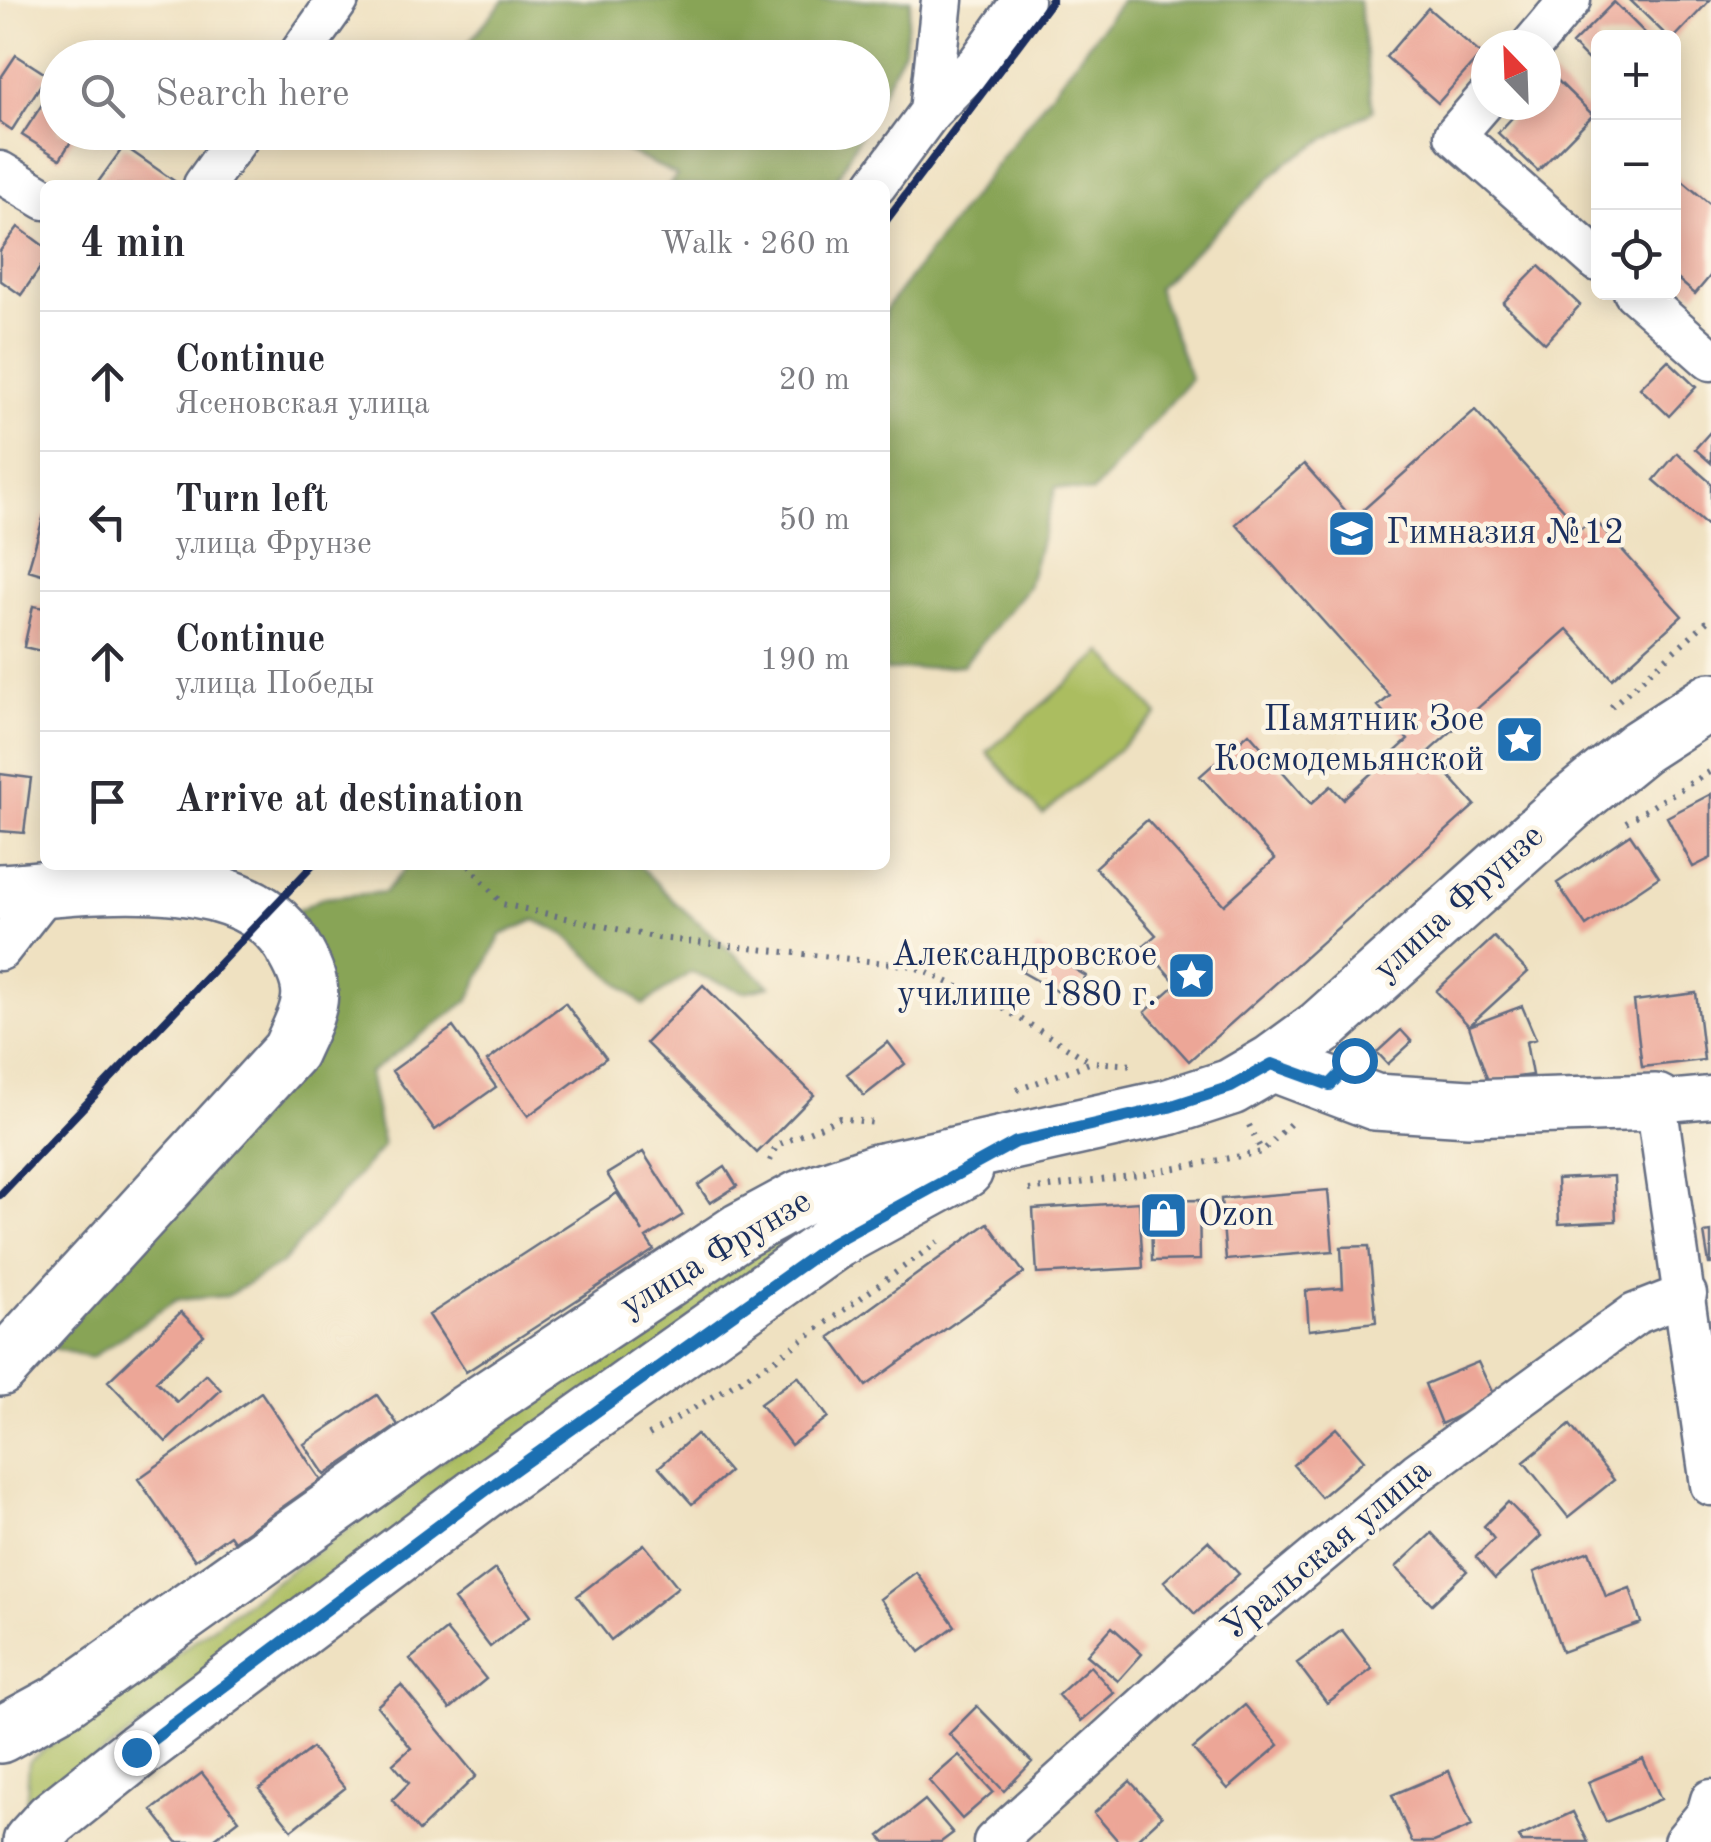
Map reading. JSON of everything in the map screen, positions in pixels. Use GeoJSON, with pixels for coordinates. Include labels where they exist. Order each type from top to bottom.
{"type":"FeatureCollection","features":[{"type":"Feature","properties":{"kind":"main road","name":"улица Фрунзе"},"geometry":{"type":"LineString","coordinates":[[0,1735],[62,1701],[462,1416],[740,1231],[801,1198],[877,1172],[1169,1107],[1231,1087],[1272,1064],[1320,1028],[1570,804],[1640,747],[1711,700]]}},
{"type":"Feature","properties":{"kind":"main road"},"geometry":{"type":"LineString","coordinates":[[0,1368],[290,1051],[310,1006],[308,972],[286,936],[253,908],[216,894],[171,886],[38,882]]}},
{"type":"Feature","properties":{"kind":"main road"},"geometry":{"type":"LineString","coordinates":[[1272,1064],[1375,1102],[1469,1108],[1656,1102]]}},
{"type":"Feature","properties":{"kind":"main road"},"geometry":{"type":"LineString","coordinates":[[31,1842],[52,1820],[136,1752],[489,1488],[740,1308],[835,1241],[1016,1142]]}},
{"type":"Feature","properties":{"kind":"street"},"geometry":{"type":"LineString","coordinates":[[309,40],[338,0]]}},
{"type":"Feature","properties":{"kind":"street"},"geometry":{"type":"LineString","coordinates":[[930,112],[942,0]]}},
{"type":"Feature","properties":{"kind":"street"},"geometry":{"type":"LineString","coordinates":[[880,180],[930,112],[978,63],[1022,0]]}},
{"type":"Feature","properties":{"kind":"street"},"geometry":{"type":"LineString","coordinates":[[1545,30],[1570,0]]}},
{"type":"Feature","properties":{"kind":"street"},"geometry":{"type":"LineString","coordinates":[[1471,117],[1455,136],[1591,255]]}},
{"type":"Feature","properties":{"kind":"street"},"geometry":{"type":"LineString","coordinates":[[208,180],[229,150]]}},
{"type":"Feature","properties":{"kind":"street"},"geometry":{"type":"LineString","coordinates":[[0,172],[40,196]]}},
{"type":"Feature","properties":{"kind":"street"},"geometry":{"type":"LineString","coordinates":[[1643,300],[1711,360]]}},
{"type":"Feature","properties":{"kind":"street"},"geometry":{"type":"LineString","coordinates":[[0,950],[38,882]]}},
{"type":"Feature","properties":{"kind":"street"},"geometry":{"type":"LineString","coordinates":[[1711,1096],[1656,1102],[1711,1485]]}},
{"type":"Feature","properties":{"kind":"street","name":"Уральская улица"},"geometry":{"type":"LineString","coordinates":[[994,1842],[1222,1636],[1417,1473],[1635,1314],[1686,1294]]}},
{"type":"Feature","properties":{"kind":"street"},"geometry":{"type":"LineString","coordinates":[[1684,1842],[1707,1814],[1711,1800]]}},
{"type":"Feature","properties":{"kind":"path"},"geometry":{"type":"LineString","coordinates":[[1608,709],[1711,618]]}},
{"type":"Feature","properties":{"kind":"path"},"geometry":{"type":"LineString","coordinates":[[1622,824],[1711,771]]}},
{"type":"Feature","properties":{"kind":"path"},"geometry":{"type":"LineString","coordinates":[[472,870],[502,904],[658,938],[913,966],[1001,1008],[1092,1062],[1151,1066]]}},
{"type":"Feature","properties":{"kind":"path"},"geometry":{"type":"LineString","coordinates":[[1092,1062],[1016,1142],[1144,1174],[1262,1152],[1330,1085]]}},
{"type":"Feature","properties":{"kind":"path"},"geometry":{"type":"LineString","coordinates":[[639,1441],[776,1359],[944,1237]]}},
{"type":"Feature","properties":{"kind":"green space"},"geometry":{"type":"Polygon","coordinates":[[[504,0],[911,0],[904,49],[890,77],[890,40],[470,40],[504,0]]]}},
{"type":"Feature","properties":{"kind":"green space"},"geometry":{"type":"Polygon","coordinates":[[[1122,0],[1359,0],[1373,110],[1286,163],[1157,288],[1191,379],[1092,493],[1056,487],[1028,587],[963,665],[890,671],[890,303],[1122,0]]]}},
{"type":"Feature","properties":{"kind":"green space"},"geometry":{"type":"Polygon","coordinates":[[[624,150],[852,150],[835,180],[673,180],[677,175],[624,150]]]}},
{"type":"Feature","properties":{"kind":"green space"},"geometry":{"type":"Polygon","coordinates":[[[1103,652],[1158,715],[1043,815],[987,752],[1103,652]]]}},
{"type":"Feature","properties":{"kind":"green space"},"geometry":{"type":"Polygon","coordinates":[[[404,870],[644,870],[770,986],[744,992],[691,972],[643,1005],[564,934],[535,920],[501,935],[468,1001],[369,1073],[383,1146],[282,1263],[227,1296],[176,1300],[91,1358],[46,1346],[300,1055],[291,914],[322,898],[385,892],[404,870]]]}},
{"type":"Feature","properties":{"kind":"green space"},"geometry":{"type":"Polygon","coordinates":[[[825,1212],[832,1221],[26,1810],[29,1761],[477,1435],[741,1256],[825,1212]]]}},
{"type":"Feature","properties":{"kind":"building"},"geometry":{"type":"Polygon","coordinates":[[[1630,0],[1710,0],[1681,31],[1661,30],[1630,0]]]}},
{"type":"Feature","properties":{"kind":"building"},"geometry":{"type":"Polygon","coordinates":[[[1614,2],[1642,30],[1591,30],[1591,63],[1572,44],[1614,2]]]}},
{"type":"Feature","properties":{"kind":"building"},"geometry":{"type":"Polygon","coordinates":[[[1428,8],[1471,45],[1471,65],[1438,103],[1386,57],[1428,8]]]}},
{"type":"Feature","properties":{"kind":"building"},"geometry":{"type":"Polygon","coordinates":[[[16,55],[40,70],[40,86],[12,130],[0,122],[0,79],[16,55]]]}},
{"type":"Feature","properties":{"kind":"building"},"geometry":{"type":"Polygon","coordinates":[[[1561,84],[1591,113],[1538,171],[1498,133],[1510,120],[1561,120],[1561,84]]]}},
{"type":"Feature","properties":{"kind":"building"},"geometry":{"type":"Polygon","coordinates":[[[40,108],[40,146],[22,135],[40,108]]]}},
{"type":"Feature","properties":{"kind":"building"},"geometry":{"type":"Polygon","coordinates":[[[46,150],[66,150],[60,159],[46,150]]]}},
{"type":"Feature","properties":{"kind":"building"},"geometry":{"type":"Polygon","coordinates":[[[121,150],[130,150],[173,180],[100,180],[121,150]]]}},
{"type":"Feature","properties":{"kind":"building"},"geometry":{"type":"Polygon","coordinates":[[[1681,180],[1711,205],[1711,275],[1695,294],[1681,282],[1681,180]]]}},
{"type":"Feature","properties":{"kind":"building"},"geometry":{"type":"Polygon","coordinates":[[[18,227],[40,243],[40,268],[21,295],[0,280],[0,251],[18,227]]]}},
{"type":"Feature","properties":{"kind":"building"},"geometry":{"type":"Polygon","coordinates":[[[1539,266],[1580,305],[1545,343],[1503,303],[1539,266]]]}},
{"type":"Feature","properties":{"kind":"building"},"geometry":{"type":"Polygon","coordinates":[[[1668,360],[1696,387],[1669,416],[1640,388],[1668,360]]]}},
{"type":"Feature","properties":{"kind":"building"},"geometry":{"type":"Polygon","coordinates":[[[1475,410],[1581,529],[1593,518],[1682,616],[1612,679],[1567,629],[1428,752],[1475,805],[1189,1061],[1145,1012],[1177,984],[1143,946],[1156,935],[1095,867],[1147,820],[1224,905],[1275,859],[1200,776],[1249,733],[1311,804],[1331,786],[1343,799],[1408,740],[1378,706],[1390,696],[1236,524],[1304,464],[1353,519],[1475,410]]]}},
{"type":"Feature","properties":{"kind":"building"},"geometry":{"type":"Polygon","coordinates":[[[1711,431],[1711,463],[1695,449],[1711,431]]]}},
{"type":"Feature","properties":{"kind":"building"},"geometry":{"type":"Polygon","coordinates":[[[1677,453],[1711,483],[1711,519],[1706,525],[1654,480],[1677,453]]]}},
{"type":"Feature","properties":{"kind":"building"},"geometry":{"type":"Polygon","coordinates":[[[40,529],[40,574],[28,570],[40,529]]]}},
{"type":"Feature","properties":{"kind":"building"},"geometry":{"type":"Polygon","coordinates":[[[33,606],[40,607],[40,651],[24,647],[33,606]]]}},
{"type":"Feature","properties":{"kind":"building"},"geometry":{"type":"Polygon","coordinates":[[[0,774],[31,778],[24,833],[0,831],[0,774]]]}},
{"type":"Feature","properties":{"kind":"building"},"geometry":{"type":"Polygon","coordinates":[[[1711,794],[1711,858],[1693,867],[1667,817],[1711,794]]]}},
{"type":"Feature","properties":{"kind":"building"},"geometry":{"type":"Polygon","coordinates":[[[1630,834],[1659,877],[1586,926],[1557,883],[1630,834]]]}},
{"type":"Feature","properties":{"kind":"building"},"geometry":{"type":"Polygon","coordinates":[[[1494,937],[1528,972],[1469,1026],[1436,991],[1494,937]]]}},
{"type":"Feature","properties":{"kind":"building"},"geometry":{"type":"Polygon","coordinates":[[[1037,947],[1086,976],[1072,1000],[1022,972],[1037,947]]]}},
{"type":"Feature","properties":{"kind":"building"},"geometry":{"type":"Polygon","coordinates":[[[703,985],[814,1095],[757,1153],[646,1043],[703,985]]]}},
{"type":"Feature","properties":{"kind":"building"},"geometry":{"type":"Polygon","coordinates":[[[1696,993],[1704,1060],[1642,1067],[1634,1001],[1696,993]]]}},
{"type":"Feature","properties":{"kind":"building"},"geometry":{"type":"Polygon","coordinates":[[[565,1003],[606,1058],[528,1116],[487,1061],[565,1003]]]}},
{"type":"Feature","properties":{"kind":"building"},"geometry":{"type":"Polygon","coordinates":[[[1522,1006],[1536,1039],[1526,1042],[1532,1075],[1488,1081],[1469,1026],[1522,1006]]]}},
{"type":"Feature","properties":{"kind":"building"},"geometry":{"type":"Polygon","coordinates":[[[453,1027],[496,1087],[435,1130],[392,1071],[453,1027]]]}},
{"type":"Feature","properties":{"kind":"building"},"geometry":{"type":"Polygon","coordinates":[[[1401,1030],[1412,1042],[1388,1064],[1377,1052],[1401,1030]]]}},
{"type":"Feature","properties":{"kind":"building"},"geometry":{"type":"Polygon","coordinates":[[[888,1042],[905,1064],[864,1096],[847,1074],[888,1042]]]}},
{"type":"Feature","properties":{"kind":"building"},"geometry":{"type":"Polygon","coordinates":[[[643,1152],[683,1215],[646,1238],[654,1250],[466,1372],[429,1315],[617,1193],[643,1232],[607,1174],[643,1152]]]}},
{"type":"Feature","properties":{"kind":"building"},"geometry":{"type":"Polygon","coordinates":[[[725,1167],[737,1186],[710,1203],[698,1185],[725,1167]]]}},
{"type":"Feature","properties":{"kind":"building"},"geometry":{"type":"Polygon","coordinates":[[[1614,1176],[1616,1221],[1559,1224],[1557,1179],[1614,1176]]]}},
{"type":"Feature","properties":{"kind":"building"},"geometry":{"type":"Polygon","coordinates":[[[1328,1190],[1333,1251],[1226,1260],[1221,1199],[1328,1190]]]}},
{"type":"Feature","properties":{"kind":"building"},"geometry":{"type":"Polygon","coordinates":[[[1199,1200],[1200,1260],[1152,1261],[1151,1201],[1199,1200]]]}},
{"type":"Feature","properties":{"kind":"building"},"geometry":{"type":"Polygon","coordinates":[[[1139,1202],[1143,1268],[1037,1274],[1033,1209],[1139,1202]]]}},
{"type":"Feature","properties":{"kind":"building"},"geometry":{"type":"Polygon","coordinates":[[[988,1223],[1024,1273],[866,1386],[830,1337],[988,1223]]]}},
{"type":"Feature","properties":{"kind":"building"},"geometry":{"type":"Polygon","coordinates":[[[1711,1232],[1711,1264],[1709,1264],[1704,1233],[1711,1232]]]}},
{"type":"Feature","properties":{"kind":"building"},"geometry":{"type":"Polygon","coordinates":[[[1369,1246],[1376,1322],[1309,1330],[1306,1291],[1343,1288],[1341,1247],[1369,1246]]]}},
{"type":"Feature","properties":{"kind":"building"},"geometry":{"type":"Polygon","coordinates":[[[181,1312],[204,1335],[156,1381],[177,1402],[206,1374],[221,1390],[166,1442],[108,1381],[181,1312]]]}},
{"type":"Feature","properties":{"kind":"building"},"geometry":{"type":"Polygon","coordinates":[[[1478,1362],[1493,1394],[1475,1408],[1441,1424],[1425,1384],[1478,1362]]]}},
{"type":"Feature","properties":{"kind":"building"},"geometry":{"type":"Polygon","coordinates":[[[798,1376],[828,1417],[791,1445],[760,1404],[798,1376]]]}},
{"type":"Feature","properties":{"kind":"building"},"geometry":{"type":"Polygon","coordinates":[[[261,1392],[321,1480],[234,1541],[230,1535],[195,1560],[138,1479],[261,1392]]]}},
{"type":"Feature","properties":{"kind":"building"},"geometry":{"type":"Polygon","coordinates":[[[377,1395],[398,1425],[325,1475],[304,1444],[377,1395]]]}},
{"type":"Feature","properties":{"kind":"building"},"geometry":{"type":"Polygon","coordinates":[[[1570,1425],[1614,1480],[1568,1517],[1524,1462],[1570,1425]]]}},
{"type":"Feature","properties":{"kind":"building"},"geometry":{"type":"Polygon","coordinates":[[[1336,1428],[1364,1460],[1321,1497],[1293,1465],[1336,1428]]]}},
{"type":"Feature","properties":{"kind":"building"},"geometry":{"type":"Polygon","coordinates":[[[696,1434],[729,1472],[692,1504],[659,1467],[696,1434]]]}},
{"type":"Feature","properties":{"kind":"building"},"geometry":{"type":"Polygon","coordinates":[[[1508,1502],[1541,1536],[1495,1579],[1476,1557],[1494,1539],[1484,1526],[1508,1502]]]}},
{"type":"Feature","properties":{"kind":"building"},"geometry":{"type":"Polygon","coordinates":[[[1432,1533],[1467,1571],[1432,1604],[1396,1567],[1432,1533]]]}},
{"type":"Feature","properties":{"kind":"building"},"geometry":{"type":"Polygon","coordinates":[[[1208,1541],[1239,1574],[1195,1614],[1164,1581],[1208,1541]]]}},
{"type":"Feature","properties":{"kind":"building"},"geometry":{"type":"Polygon","coordinates":[[[644,1544],[678,1587],[611,1640],[577,1596],[644,1544]]]}},
{"type":"Feature","properties":{"kind":"building"},"geometry":{"type":"Polygon","coordinates":[[[1589,1551],[1606,1597],[1630,1588],[1641,1623],[1562,1652],[1534,1572],[1589,1551]]]}},
{"type":"Feature","properties":{"kind":"building"},"geometry":{"type":"Polygon","coordinates":[[[495,1569],[530,1616],[490,1647],[454,1600],[495,1569]]]}},
{"type":"Feature","properties":{"kind":"building"},"geometry":{"type":"Polygon","coordinates":[[[916,1572],[955,1626],[920,1652],[880,1599],[916,1572]]]}},
{"type":"Feature","properties":{"kind":"building"},"geometry":{"type":"Polygon","coordinates":[[[1112,1627],[1142,1654],[1118,1681],[1087,1655],[1112,1627]]]}},
{"type":"Feature","properties":{"kind":"building"},"geometry":{"type":"Polygon","coordinates":[[[446,1630],[486,1679],[450,1709],[410,1659],[446,1630]]]}},
{"type":"Feature","properties":{"kind":"building"},"geometry":{"type":"Polygon","coordinates":[[[1342,1630],[1372,1669],[1327,1703],[1297,1663],[1342,1630]]]}},
{"type":"Feature","properties":{"kind":"building"},"geometry":{"type":"Polygon","coordinates":[[[1090,1666],[1114,1693],[1081,1721],[1058,1695],[1090,1666]]]}},
{"type":"Feature","properties":{"kind":"building"},"geometry":{"type":"Polygon","coordinates":[[[401,1685],[476,1776],[419,1831],[392,1800],[409,1783],[393,1764],[411,1748],[377,1706],[401,1685]]]}},
{"type":"Feature","properties":{"kind":"building"},"geometry":{"type":"Polygon","coordinates":[[[1245,1705],[1279,1745],[1228,1789],[1193,1749],[1245,1705]]]}},
{"type":"Feature","properties":{"kind":"building"},"geometry":{"type":"Polygon","coordinates":[[[977,1706],[1032,1762],[1004,1791],[949,1734],[977,1706]]]}},
{"type":"Feature","properties":{"kind":"building"},"geometry":{"type":"Polygon","coordinates":[[[312,1748],[345,1788],[292,1830],[259,1789],[312,1748]]]}},
{"type":"Feature","properties":{"kind":"building"},"geometry":{"type":"Polygon","coordinates":[[[959,1755],[993,1792],[962,1819],[929,1781],[959,1755]]]}},
{"type":"Feature","properties":{"kind":"building"},"geometry":{"type":"Polygon","coordinates":[[[1643,1759],[1661,1799],[1606,1822],[1588,1782],[1643,1759]]]}},
{"type":"Feature","properties":{"kind":"building"},"geometry":{"type":"Polygon","coordinates":[[[1449,1771],[1472,1826],[1434,1842],[1412,1842],[1392,1795],[1449,1771]]]}},
{"type":"Feature","properties":{"kind":"building"},"geometry":{"type":"Polygon","coordinates":[[[202,1773],[239,1820],[210,1842],[177,1842],[152,1810],[202,1773]]]}},
{"type":"Feature","properties":{"kind":"building"},"geometry":{"type":"Polygon","coordinates":[[[1130,1781],[1162,1816],[1134,1842],[1119,1842],[1094,1813],[1130,1781]]]}},
{"type":"Feature","properties":{"kind":"building"},"geometry":{"type":"Polygon","coordinates":[[[925,1800],[953,1833],[941,1842],[885,1842],[880,1836],[925,1800]]]}},
{"type":"Feature","properties":{"kind":"building"},"geometry":{"type":"Polygon","coordinates":[[[1573,1812],[1588,1842],[1522,1842],[1519,1837],[1573,1812]]]}},
{"type":"Feature","properties":{"kind":"railway"},"geometry":{"type":"LineString","coordinates":[[890,215],[1052,0]]}},
{"type":"Feature","properties":{"kind":"railway"},"geometry":{"type":"LineString","coordinates":[[0,1195],[308,870]]}},
{"type":"Feature","properties":{"kind":"place","name":"Гимназия №12"},"geometry":{"type":"Point","coordinates":[1351,533]}},
{"type":"Feature","properties":{"kind":"place","name":"Памятник Зое Космодемьянской"},"geometry":{"type":"Point","coordinates":[1519,740]}},
{"type":"Feature","properties":{"kind":"place","name":"Александровское училище 1880 г."},"geometry":{"type":"Point","coordinates":[1192,975]}},
{"type":"Feature","properties":{"kind":"place","name":"Ozon"},"geometry":{"type":"Point","coordinates":[1163,1215]}},
{"type":"Feature","properties":{"kind":"route"},"geometry":{"type":"LineString","coordinates":[[136,1752],[489,1488],[835,1241],[1016,1142],[1169,1107],[1231,1087],[1272,1064],[1330,1085],[1354,1060]]}}]}
